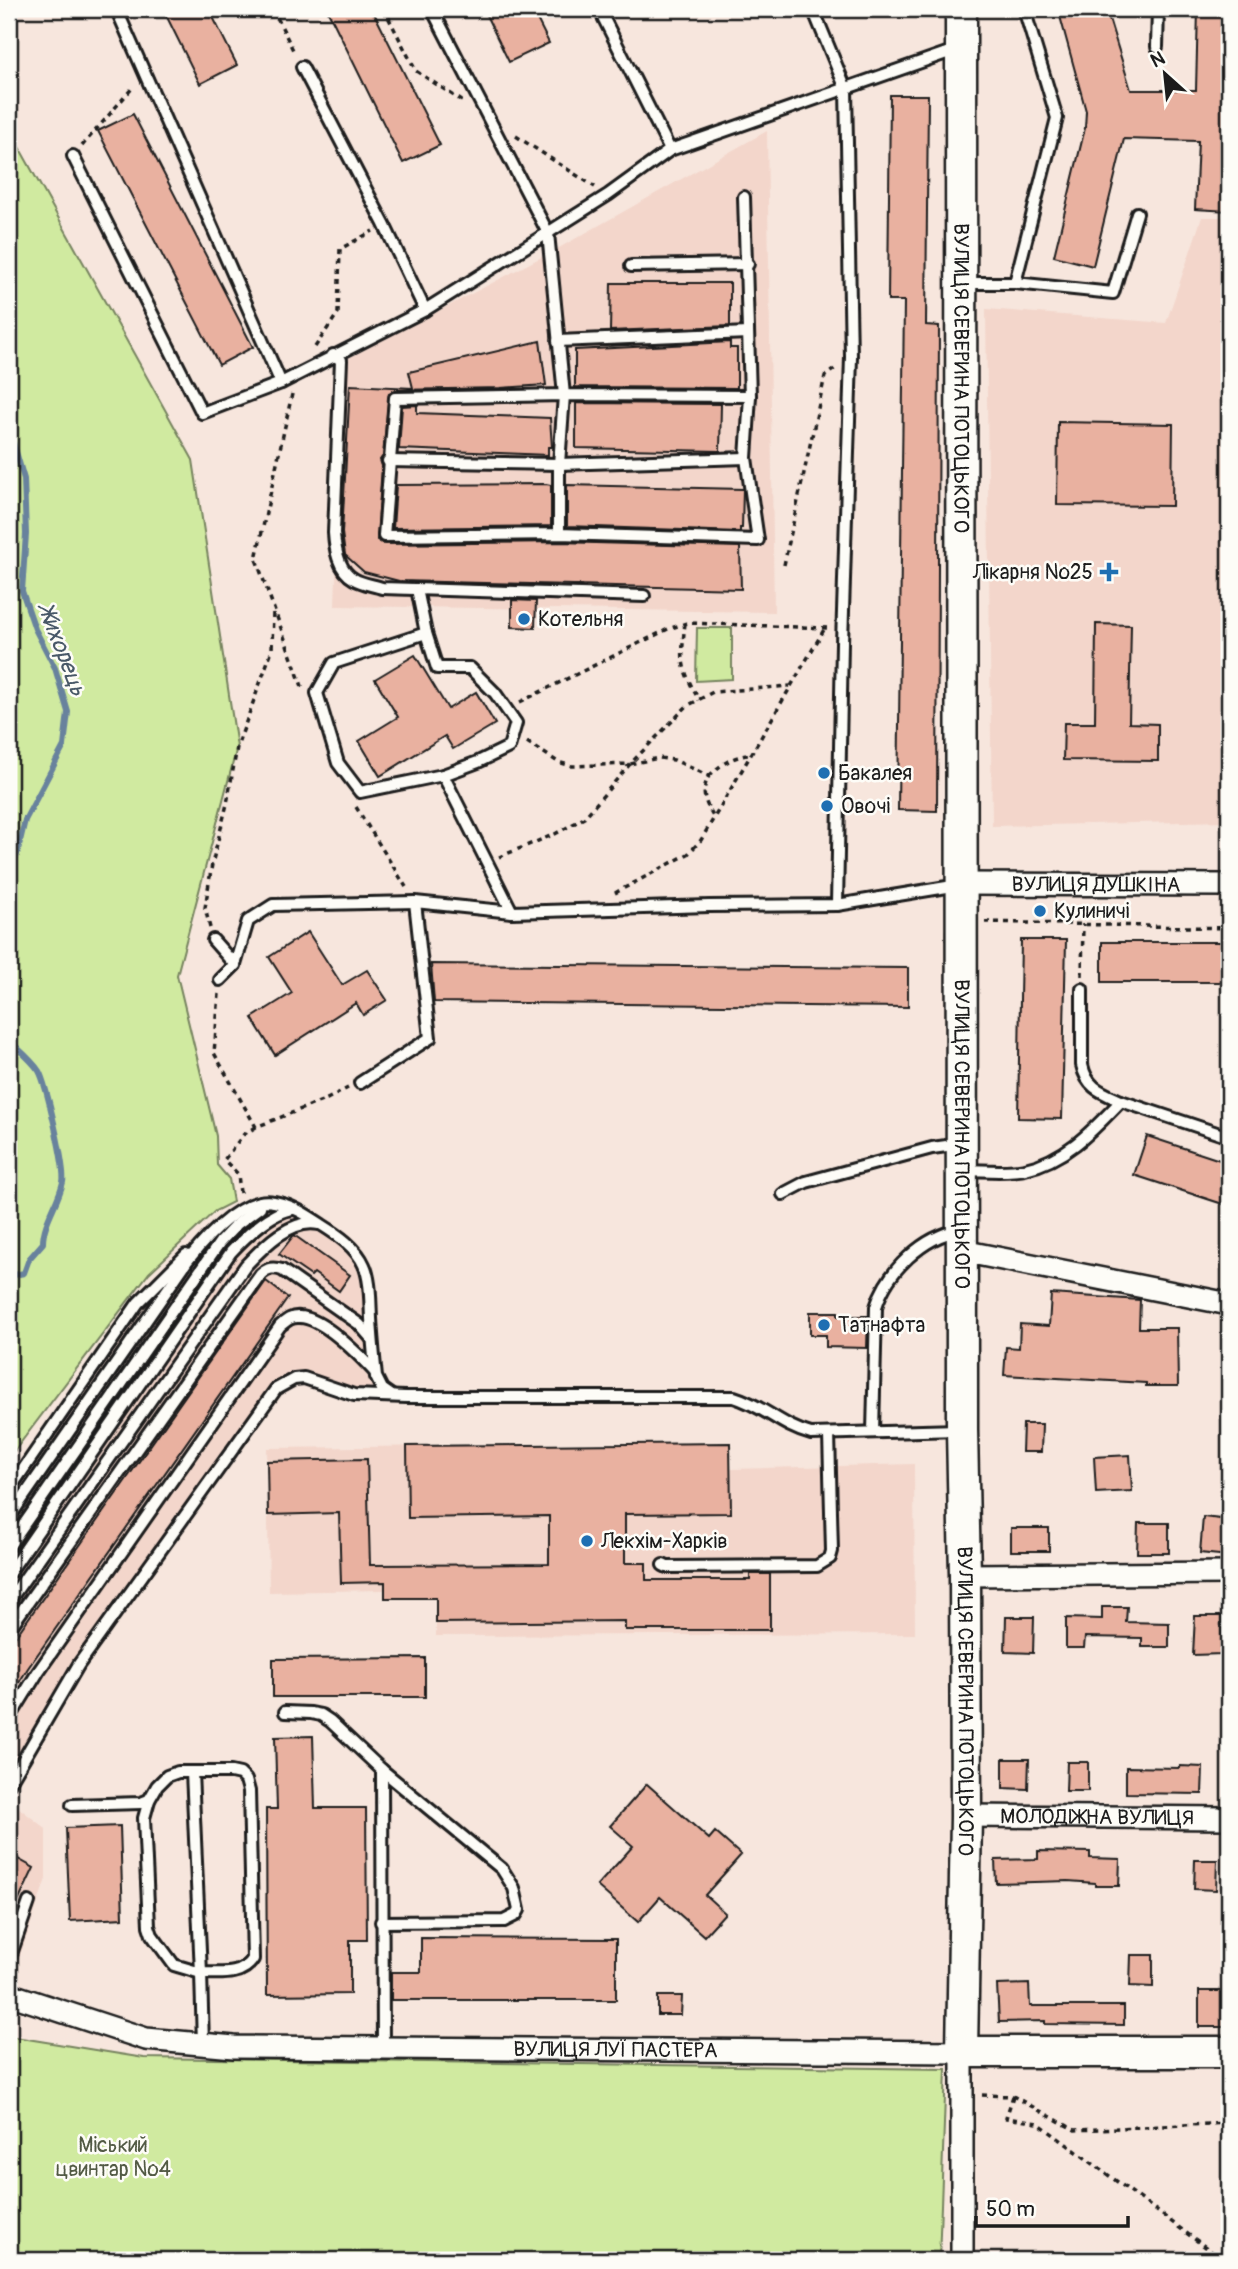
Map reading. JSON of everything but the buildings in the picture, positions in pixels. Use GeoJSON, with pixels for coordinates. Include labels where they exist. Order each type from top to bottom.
{"type":"FeatureCollection","features":[{"type":"Feature","properties":{"kind":"street","name":"ВУЛИЦЯ СЕВЕРИНА ПОТОЦЬКОГО"},"geometry":{"type":"LineString","coordinates":[[961,9],[961,1157],[967,1816],[962,2052],[962,2260]]}},
{"type":"Feature","properties":{"kind":"street","name":"ВУЛИЦЯ ДУШКІНА"},"geometry":{"type":"LineString","coordinates":[[961,884],[1229,885]]}},
{"type":"Feature","properties":{"kind":"street"},"geometry":{"type":"LineString","coordinates":[[962,1240],[1229,1304]]}},
{"type":"Feature","properties":{"kind":"street"},"geometry":{"type":"LineString","coordinates":[[965,1575],[1229,1573]]}},
{"type":"Feature","properties":{"kind":"street","name":"МОЛОДІЖНА ВУЛИЦЯ"},"geometry":{"type":"LineString","coordinates":[[967,1816],[1229,1818]]}},
{"type":"Feature","properties":{"kind":"street","name":"ВУЛИЦЯ ЛУЇ ПАСТЕРА"},"geometry":{"type":"LineString","coordinates":[[9,1994],[146,2039],[233,2047],[1229,2052]]}},
{"type":"Feature","properties":{"kind":"lane"},"geometry":{"type":"LineString","coordinates":[[432,9],[548,233],[564,395],[559,464],[559,534]]}},
{"type":"Feature","properties":{"kind":"lane"},"geometry":{"type":"LineString","coordinates":[[599,9],[670,150]]}},
{"type":"Feature","properties":{"kind":"lane"},"geometry":{"type":"LineString","coordinates":[[813,9],[846,89],[851,357],[837,905]]}},
{"type":"Feature","properties":{"kind":"lane"},"geometry":{"type":"LineString","coordinates":[[1015,284],[1057,118],[1024,9]]}},
{"type":"Feature","properties":{"kind":"lane"},"geometry":{"type":"LineString","coordinates":[[1157,47],[1158,9]]}},
{"type":"Feature","properties":{"kind":"lane"},"geometry":{"type":"LineString","coordinates":[[119,15],[281,383]]}},
{"type":"Feature","properties":{"kind":"lane"},"geometry":{"type":"LineString","coordinates":[[73,156],[202,414],[281,383],[425,310],[608,195],[670,150],[961,48]]}},
{"type":"Feature","properties":{"kind":"lane"},"geometry":{"type":"LineString","coordinates":[[302,67],[384,224],[425,310]]}},
{"type":"Feature","properties":{"kind":"lane"},"geometry":{"type":"LineString","coordinates":[[744,197],[750,396],[746,458],[758,540],[559,534],[384,536],[395,398],[750,396]]}},
{"type":"Feature","properties":{"kind":"lane"},"geometry":{"type":"LineString","coordinates":[[961,283],[1015,284],[1113,293],[1137,214]]}},
{"type":"Feature","properties":{"kind":"lane"},"geometry":{"type":"LineString","coordinates":[[631,266],[748,264]]}},
{"type":"Feature","properties":{"kind":"lane"},"geometry":{"type":"LineString","coordinates":[[558,341],[748,333]]}},
{"type":"Feature","properties":{"kind":"lane"},"geometry":{"type":"LineString","coordinates":[[333,355],[341,360],[335,549],[339,562],[352,579],[382,588],[645,596]]}},
{"type":"Feature","properties":{"kind":"lane"},"geometry":{"type":"LineString","coordinates":[[388,461],[559,464],[746,458]]}},
{"type":"Feature","properties":{"kind":"lane"},"geometry":{"type":"LineString","coordinates":[[417,589],[437,668],[470,668],[495,693],[516,723],[509,747],[478,762],[443,775],[360,792],[338,763],[317,693],[334,663],[426,633]]}},
{"type":"Feature","properties":{"kind":"lane"},"geometry":{"type":"LineString","coordinates":[[443,775],[512,912]]}},
{"type":"Feature","properties":{"kind":"lane"},"geometry":{"type":"LineString","coordinates":[[220,979],[235,965],[248,921],[273,905],[415,902],[512,912],[837,905],[961,884]]}},
{"type":"Feature","properties":{"kind":"lane"},"geometry":{"type":"LineString","coordinates":[[359,1083],[430,1038],[415,902]]}},
{"type":"Feature","properties":{"kind":"lane"},"geometry":{"type":"LineString","coordinates":[[213,940],[235,965]]}},
{"type":"Feature","properties":{"kind":"lane"},"geometry":{"type":"LineString","coordinates":[[1082,989],[1082,1065],[1095,1090],[1229,1138]]}},
{"type":"Feature","properties":{"kind":"lane"},"geometry":{"type":"LineString","coordinates":[[783,1194],[806,1182],[932,1148],[1009,1171],[1024,1169],[1048,1162],[1069,1151],[1091,1133],[1121,1101]]}},
{"type":"Feature","properties":{"kind":"lane"},"geometry":{"type":"LineString","coordinates":[[9,1546],[220,1242],[237,1224],[271,1201]]}},
{"type":"Feature","properties":{"kind":"lane"},"geometry":{"type":"LineString","coordinates":[[9,1490],[138,1303],[211,1232],[228,1218],[258,1202],[271,1201],[296,1209],[339,1235],[356,1251],[365,1266],[369,1290],[376,1377],[382,1389],[392,1396]]}},
{"type":"Feature","properties":{"kind":"lane"},"geometry":{"type":"LineString","coordinates":[[9,1573],[230,1252],[246,1235],[279,1212],[296,1209]]}},
{"type":"Feature","properties":{"kind":"lane"},"geometry":{"type":"LineString","coordinates":[[9,1601],[246,1265],[259,1251],[287,1230],[303,1224],[322,1225]]}},
{"type":"Feature","properties":{"kind":"lane"},"geometry":{"type":"LineString","coordinates":[[9,1518],[188,1260],[211,1232]]}},
{"type":"Feature","properties":{"kind":"lane"},"geometry":{"type":"LineString","coordinates":[[873,1432],[876,1307],[879,1296],[892,1275],[914,1253],[946,1232],[962,1240]]}},
{"type":"Feature","properties":{"kind":"lane"},"geometry":{"type":"LineString","coordinates":[[9,1629],[261,1273],[274,1268],[282,1270],[359,1324],[372,1339]]}},
{"type":"Feature","properties":{"kind":"lane"},"geometry":{"type":"LineString","coordinates":[[9,1719],[38,1672],[280,1326],[292,1317],[312,1320],[345,1342],[375,1372]]}},
{"type":"Feature","properties":{"kind":"lane"},"geometry":{"type":"LineString","coordinates":[[9,1784],[79,1664],[276,1389],[294,1379],[304,1378],[343,1393],[392,1396],[734,1397],[753,1403],[794,1430],[811,1434],[962,1430]]}},
{"type":"Feature","properties":{"kind":"lane"},"geometry":{"type":"LineString","coordinates":[[663,1565],[817,1566],[830,1558],[829,1434]]}},
{"type":"Feature","properties":{"kind":"lane"},"geometry":{"type":"LineString","coordinates":[[285,1712],[311,1713],[330,1721],[382,1770],[502,1869],[514,1888],[519,1910],[516,1915],[504,1921],[381,1922]]}},
{"type":"Feature","properties":{"kind":"lane"},"geometry":{"type":"LineString","coordinates":[[382,1770],[383,2048]]}},
{"type":"Feature","properties":{"kind":"lane"},"geometry":{"type":"LineString","coordinates":[[177,1772],[192,1772],[240,1774],[246,1780],[249,1791],[253,1959],[248,1967],[242,1970],[201,1973],[174,1965],[152,1935],[149,1926],[144,1818],[149,1800],[167,1776],[177,1772]]}},
{"type":"Feature","properties":{"kind":"lane"},"geometry":{"type":"LineString","coordinates":[[192,1772],[203,2044]]}},
{"type":"Feature","properties":{"kind":"lane"},"geometry":{"type":"LineString","coordinates":[[72,1805],[141,1803],[149,1800]]}},
{"type":"Feature","properties":{"kind":"lane"},"geometry":{"type":"LineString","coordinates":[[9,1960],[29,1902]]}},
{"type":"Feature","properties":{"kind":"path"},"geometry":{"type":"LineString","coordinates":[[273,9],[302,67]]}},
{"type":"Feature","properties":{"kind":"path"},"geometry":{"type":"LineString","coordinates":[[384,9],[416,71]]}},
{"type":"Feature","properties":{"kind":"path"},"geometry":{"type":"LineString","coordinates":[[73,156],[144,74]]}},
{"type":"Feature","properties":{"kind":"path"},"geometry":{"type":"LineString","coordinates":[[304,691],[256,559],[296,374],[338,313],[340,249],[384,224]]}},
{"type":"Feature","properties":{"kind":"path"},"geometry":{"type":"LineString","coordinates":[[784,565],[825,376],[851,357]]}},
{"type":"Feature","properties":{"kind":"path"},"geometry":{"type":"LineString","coordinates":[[213,940],[205,908],[212,864],[227,804],[237,747],[272,650],[274,608]]}},
{"type":"Feature","properties":{"kind":"path"},"geometry":{"type":"LineString","coordinates":[[506,709],[685,623],[843,628]]}},
{"type":"Feature","properties":{"kind":"path"},"geometry":{"type":"LineString","coordinates":[[685,623],[681,662],[687,680],[699,700]]}},
{"type":"Feature","properties":{"kind":"path"},"geometry":{"type":"LineString","coordinates":[[584,910],[688,854],[701,840],[825,628]]}},
{"type":"Feature","properties":{"kind":"path"},"geometry":{"type":"LineString","coordinates":[[488,862],[555,834],[584,818],[630,764],[687,706],[713,692],[792,685]]}},
{"type":"Feature","properties":{"kind":"path"},"geometry":{"type":"LineString","coordinates":[[513,733],[558,762],[572,765],[630,764],[659,758],[674,761],[709,776]]}},
{"type":"Feature","properties":{"kind":"path"},"geometry":{"type":"LineString","coordinates":[[714,818],[703,794],[709,776],[729,761],[751,755]]}},
{"type":"Feature","properties":{"kind":"path"},"geometry":{"type":"LineString","coordinates":[[351,800],[415,902]]}},
{"type":"Feature","properties":{"kind":"path"},"geometry":{"type":"LineString","coordinates":[[961,921],[1229,928]]}},
{"type":"Feature","properties":{"kind":"path"},"geometry":{"type":"LineString","coordinates":[[1082,989],[1083,924]]}},
{"type":"Feature","properties":{"kind":"path"},"geometry":{"type":"LineString","coordinates":[[220,979],[214,1053],[256,1127]]}},
{"type":"Feature","properties":{"kind":"path"},"geometry":{"type":"LineString","coordinates":[[241,1196],[238,1174],[224,1160],[243,1135],[359,1083]]}},
{"type":"Feature","properties":{"kind":"path"},"geometry":{"type":"LineString","coordinates":[[962,2095],[1013,2096],[1075,2130],[1229,2123]]}},
{"type":"Feature","properties":{"kind":"path"},"geometry":{"type":"LineString","coordinates":[[1013,2096],[1006,2118],[1038,2123],[1223,2260]]}},
{"type":"Feature","properties":{"kind":"shaded area"},"geometry":{"type":"Polygon","coordinates":[[[767,131],[774,612],[335,606],[343,361],[557,249],[767,131]]]}},
{"type":"Feature","properties":{"kind":"shaded area","name":"Лікарня №25"},"geometry":{"type":"Polygon","coordinates":[[[1202,217],[1229,217],[1229,821],[992,826],[986,309],[1166,323],[1202,217]]]}},
{"type":"Feature","properties":{"kind":"shaded area"},"geometry":{"type":"Polygon","coordinates":[[[271,1201],[339,1235],[365,1266],[376,1377],[392,1396],[354,1395],[304,1378],[283,1384],[79,1664],[9,1784],[9,1490],[138,1303],[211,1232],[271,1201]]]}},
{"type":"Feature","properties":{"kind":"shaded area"},"geometry":{"type":"Polygon","coordinates":[[[730,1443],[731,1469],[914,1464],[915,1634],[436,1636],[436,1598],[385,1598],[384,1590],[269,1592],[267,1448],[730,1443]]]}},
{"type":"Feature","properties":{"kind":"shaded area"},"geometry":{"type":"Polygon","coordinates":[[[9,1800],[46,1829],[46,1879],[17,1964],[9,1978],[9,1800]]]}},
{"type":"Feature","properties":{"kind":"green space"},"geometry":{"type":"Polygon","coordinates":[[[9,129],[193,460],[237,747],[177,975],[216,1136],[217,1165],[229,1179],[233,1202],[215,1211],[149,1273],[9,1458],[9,129]]]}},
{"type":"Feature","properties":{"kind":"green space"},"geometry":{"type":"Polygon","coordinates":[[[697,628],[732,628],[732,679],[696,681],[697,628]]]}},
{"type":"Feature","properties":{"kind":"green space","name":"Міський цвинтар №4"},"geometry":{"type":"Polygon","coordinates":[[[9,2036],[144,2058],[946,2069],[939,2260],[9,2260],[9,2036]]]}},
{"type":"Feature","properties":{"kind":"waterway","name":"Жихорець"},"geometry":{"type":"LineString","coordinates":[[9,428],[24,479],[26,534],[22,591],[35,629],[55,668],[68,712],[64,746],[25,820],[9,874]]}},
{"type":"Feature","properties":{"kind":"waterway","name":"Жихорець"},"geometry":{"type":"LineString","coordinates":[[9,1040],[39,1071],[55,1126],[63,1174],[61,1190],[45,1228],[43,1243],[29,1259],[24,1273],[9,1276]]}},
{"type":"Feature","properties":{"kind":"place","name":"Лікарня №25"},"geometry":{"type":"Point","coordinates":[1109,572]}},
{"type":"Feature","properties":{"kind":"place","name":"Котельня"},"geometry":{"type":"Point","coordinates":[524,619]}},
{"type":"Feature","properties":{"kind":"place","name":"Бакалея"},"geometry":{"type":"Point","coordinates":[824,773]}},
{"type":"Feature","properties":{"kind":"place","name":"Овочі"},"geometry":{"type":"Point","coordinates":[827,806]}},
{"type":"Feature","properties":{"kind":"place","name":"Кулиничі"},"geometry":{"type":"Point","coordinates":[1040,911]}},
{"type":"Feature","properties":{"kind":"place","name":"Татнафта"},"geometry":{"type":"Point","coordinates":[824,1325]}},
{"type":"Feature","properties":{"kind":"place","name":"Лекхім-Харків"},"geometry":{"type":"Point","coordinates":[587,1541]}}]}
